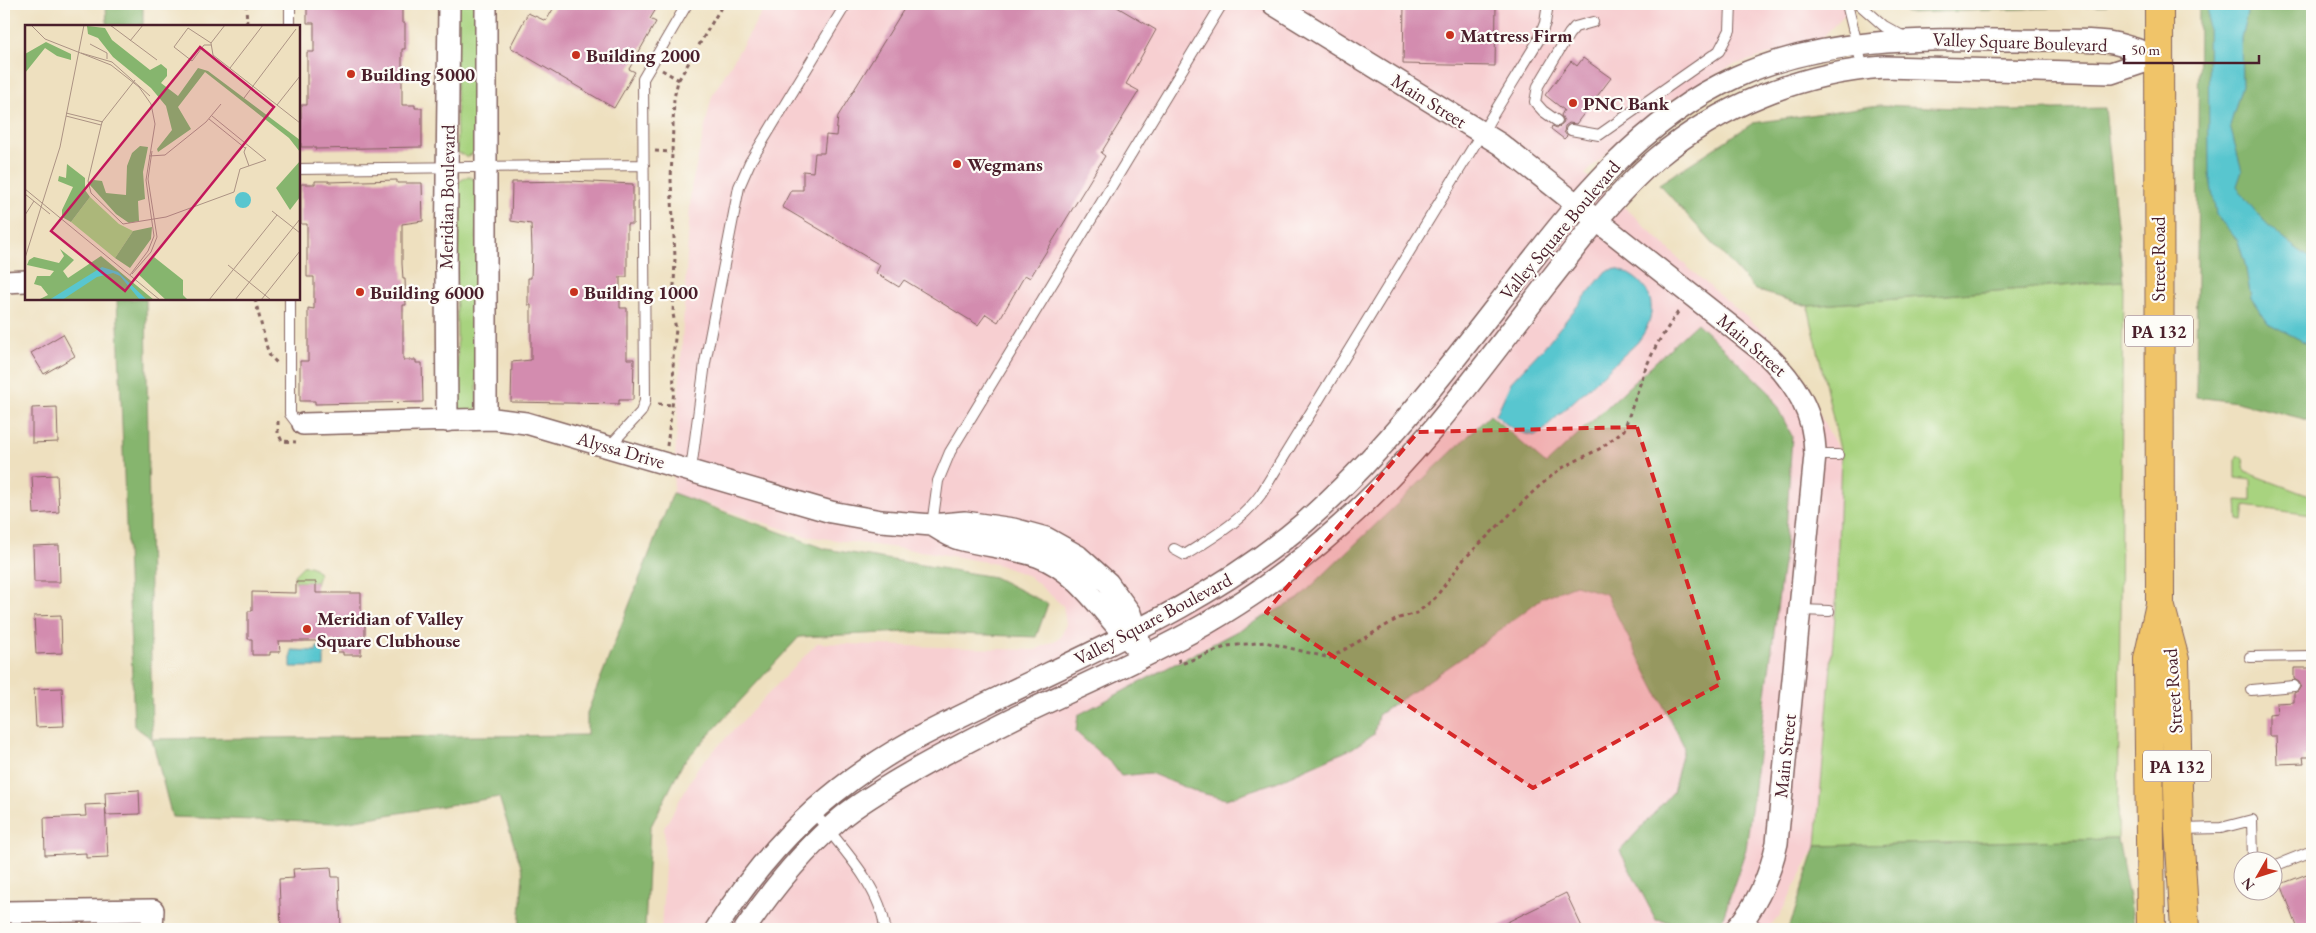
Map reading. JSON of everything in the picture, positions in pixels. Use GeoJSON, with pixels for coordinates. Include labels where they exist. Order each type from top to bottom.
{"type":"FeatureCollection","features":[{"type":"Feature","properties":{"kind":"main road","name":"Street Road"},"geometry":{"type":"LineString","coordinates":[[2151,929],[2148,659],[2160,604],[2159,4]]}},
{"type":"Feature","properties":{"kind":"main road","name":"Street Road"},"geometry":{"type":"LineString","coordinates":[[2160,604],[2175,660],[2179,829],[2185,929]]}},
{"type":"Feature","properties":{"kind":"street","name":"Meridian Boulevard"},"geometry":{"type":"LineString","coordinates":[[447,421],[449,4]]}},
{"type":"Feature","properties":{"kind":"street","name":"Meridian Boulevard"},"geometry":{"type":"LineString","coordinates":[[486,4],[486,419]]}},
{"type":"Feature","properties":{"kind":"street","name":"Main Street"},"geometry":{"type":"LineString","coordinates":[[1273,4],[1500,144],[1766,354],[1786,373],[1798,391],[1813,428],[1815,455],[1776,843],[1766,882],[1747,926]]}},
{"type":"Feature","properties":{"kind":"street","name":"Valley Square Boulevard"},"geometry":{"type":"LineString","coordinates":[[716,929],[756,870],[795,828],[848,782],[893,752],[955,719],[1193,601],[1244,570],[1298,528],[1367,464],[1413,412],[1597,181],[1634,144],[1676,112],[1707,92],[1737,76],[1801,55],[1858,44],[1909,40],[2110,42],[2158,57]]}},
{"type":"Feature","properties":{"kind":"street","name":"Valley Square Boulevard"},"geometry":{"type":"LineString","coordinates":[[745,929],[786,876],[828,830],[856,806],[956,746],[1201,627],[1274,581],[1361,506],[1427,436],[1597,221],[1631,183],[1657,159],[1714,117],[1779,89],[1863,69],[1884,67],[2111,73],[2158,57]]}},
{"type":"Feature","properties":{"kind":"street"},"geometry":{"type":"LineString","coordinates":[[4,282],[25,281]]}},
{"type":"Feature","properties":{"kind":"street","name":"Alyssa Drive"},"geometry":{"type":"LineString","coordinates":[[300,433],[486,419],[526,423],[830,512],[932,525],[965,522],[1013,529],[1046,538],[1078,556],[1108,583],[1130,613],[1131,633],[1144,655]]}},
{"type":"Feature","properties":{"kind":"street"},"geometry":{"type":"LineString","coordinates":[[4,912],[152,910],[152,929]]}},
{"type":"Feature","properties":{"kind":"lane"},"geometry":{"type":"LineString","coordinates":[[290,4],[290,25]]}},
{"type":"Feature","properties":{"kind":"lane"},"geometry":{"type":"LineString","coordinates":[[609,447],[641,412],[645,401],[643,79],[687,4]]}},
{"type":"Feature","properties":{"kind":"lane"},"geometry":{"type":"LineString","coordinates":[[691,470],[705,363],[739,187],[750,162],[846,4]]}},
{"type":"Feature","properties":{"kind":"lane"},"geometry":{"type":"LineString","coordinates":[[932,525],[938,481],[950,452],[1222,4]]}},
{"type":"Feature","properties":{"kind":"lane"},"geometry":{"type":"LineString","coordinates":[[1174,549],[1185,555],[1238,520],[1255,503],[1542,33],[1548,4]]}},
{"type":"Feature","properties":{"kind":"lane"},"geometry":{"type":"LineString","coordinates":[[1571,130],[1598,135],[1719,51],[1730,30],[1731,4]]}},
{"type":"Feature","properties":{"kind":"lane"},"geometry":{"type":"LineString","coordinates":[[1847,4],[1863,69]]}},
{"type":"Feature","properties":{"kind":"lane"},"geometry":{"type":"LineString","coordinates":[[1859,4],[1884,26],[1909,40]]}},
{"type":"Feature","properties":{"kind":"lane"},"geometry":{"type":"LineString","coordinates":[[1557,120],[1543,112],[1535,102],[1538,86],[1568,34],[1582,24],[1593,22]]}},
{"type":"Feature","properties":{"kind":"lane"},"geometry":{"type":"LineString","coordinates":[[300,169],[487,165],[644,165]]}},
{"type":"Feature","properties":{"kind":"lane"},"geometry":{"type":"LineString","coordinates":[[290,300],[290,414],[296,422],[300,433]]}},
{"type":"Feature","properties":{"kind":"lane"},"geometry":{"type":"LineString","coordinates":[[1815,455],[1838,455]]}},
{"type":"Feature","properties":{"kind":"lane"},"geometry":{"type":"LineString","coordinates":[[1800,610],[1828,611]]}},
{"type":"Feature","properties":{"kind":"lane"},"geometry":{"type":"LineString","coordinates":[[2250,657],[2312,656]]}},
{"type":"Feature","properties":{"kind":"lane"},"geometry":{"type":"LineString","coordinates":[[2251,690],[2294,686]]}},
{"type":"Feature","properties":{"kind":"lane"},"geometry":{"type":"LineString","coordinates":[[813,812],[868,885],[882,913],[885,929]]}},
{"type":"Feature","properties":{"kind":"lane"},"geometry":{"type":"LineString","coordinates":[[2179,829],[2221,828],[2252,820],[2253,850]]}},
{"type":"Feature","properties":{"kind":"lane"},"geometry":{"type":"LineString","coordinates":[[2284,862],[2312,851]]}},
{"type":"Feature","properties":{"kind":"path"},"geometry":{"type":"LineString","coordinates":[[246,4],[247,25]]}},
{"type":"Feature","properties":{"kind":"path"},"geometry":{"type":"LineString","coordinates":[[667,446],[674,391],[672,357],[676,329],[673,314],[675,257],[672,181],[674,98],[678,81],[723,4]]}},
{"type":"Feature","properties":{"kind":"path"},"geometry":{"type":"LineString","coordinates":[[1176,654],[1181,664],[1228,646],[1265,642],[1330,658],[1399,618],[1417,614],[1435,598],[1464,559],[1536,489],[1560,470],[1601,448],[1624,430],[1646,367],[1657,344],[1691,294]]}},
{"type":"Feature","properties":{"kind":"path"},"geometry":{"type":"LineString","coordinates":[[255,300],[267,348],[278,364]]}},
{"type":"Feature","properties":{"kind":"path"},"geometry":{"type":"LineString","coordinates":[[278,413],[280,438],[285,443],[300,433]]}},
{"type":"Feature","properties":{"kind":"highlighted area"},"geometry":{"type":"Polygon","coordinates":[[[1637,427],[1720,684],[1533,788],[1266,612],[1418,432],[1637,427]]]}},
{"type":"Feature","properties":{"kind":"shaded area"},"geometry":{"type":"Polygon","coordinates":[[[767,4],[1855,4],[1821,39],[1731,66],[1670,102],[1629,132],[1585,174],[1629,211],[1693,272],[1784,349],[1848,467],[1816,846],[1779,917],[1766,929],[661,929],[665,865],[664,828],[698,767],[817,643],[1035,650],[1060,638],[1066,624],[1063,606],[1029,576],[996,564],[935,553],[805,536],[673,493],[691,188],[712,96],[767,4]]]}},
{"type":"Feature","properties":{"kind":"green space"},"geometry":{"type":"Polygon","coordinates":[[[106,4],[143,4],[143,25],[107,25],[106,4]]]}},
{"type":"Feature","properties":{"kind":"green space"},"geometry":{"type":"Polygon","coordinates":[[[455,4],[479,4],[477,151],[467,157],[457,152],[455,4]]]}},
{"type":"Feature","properties":{"kind":"green space"},"geometry":{"type":"Polygon","coordinates":[[[1895,4],[2107,4],[2107,6],[1907,13],[1895,4]]]}},
{"type":"Feature","properties":{"kind":"green space"},"geometry":{"type":"Polygon","coordinates":[[[2199,4],[2312,4],[2312,421],[2237,402],[2196,397],[2199,4]]]}},
{"type":"Feature","properties":{"kind":"green space"},"geometry":{"type":"Polygon","coordinates":[[[1879,105],[2010,110],[2105,108],[2123,281],[1808,306],[1755,290],[1659,184],[1753,123],[1879,105]]]}},
{"type":"Feature","properties":{"kind":"green space"},"geometry":{"type":"Polygon","coordinates":[[[468,176],[477,181],[477,408],[473,411],[460,410],[458,407],[455,191],[457,183],[468,176]]]}},
{"type":"Feature","properties":{"kind":"green space"},"geometry":{"type":"Polygon","coordinates":[[[2123,281],[2118,839],[1816,846],[1836,604],[1841,454],[1808,306],[2123,281]]]}},
{"type":"Feature","properties":{"kind":"green space"},"geometry":{"type":"Polygon","coordinates":[[[117,300],[146,300],[152,739],[134,726],[117,300]]]}},
{"type":"Feature","properties":{"kind":"green space"},"geometry":{"type":"Polygon","coordinates":[[[1697,323],[1770,393],[1792,436],[1785,547],[1746,849],[1719,929],[1656,920],[1620,851],[1673,792],[1684,746],[1606,594],[1575,585],[1542,598],[1475,649],[1378,715],[1374,734],[1351,749],[1276,782],[1226,799],[1197,792],[1150,773],[1121,776],[1112,764],[1076,732],[1078,715],[1298,599],[1490,415],[1546,464],[1697,323]]]}},
{"type":"Feature","properties":{"kind":"green space"},"geometry":{"type":"Polygon","coordinates":[[[2238,456],[2243,458],[2245,472],[2312,497],[2312,515],[2245,506],[2243,521],[2238,520],[2237,500],[2251,501],[2251,480],[2236,478],[2236,459],[2238,456]]]}},
{"type":"Feature","properties":{"kind":"green space"},"geometry":{"type":"Polygon","coordinates":[[[673,493],[826,549],[994,577],[1048,604],[1036,637],[908,632],[799,637],[683,763],[650,828],[645,929],[519,929],[523,873],[499,797],[337,823],[172,817],[152,739],[587,735],[587,713],[673,493]]]}},
{"type":"Feature","properties":{"kind":"green space"},"geometry":{"type":"Polygon","coordinates":[[[303,566],[312,567],[319,574],[316,585],[316,582],[296,582],[296,584],[294,575],[303,566]]]}},
{"type":"Feature","properties":{"kind":"green space"},"geometry":{"type":"Polygon","coordinates":[[[2118,839],[2135,929],[1786,929],[1791,923],[1816,846],[2118,839]]]}},
{"type":"Feature","properties":{"kind":"water"},"geometry":{"type":"Polygon","coordinates":[[[2208,4],[2249,4],[2241,38],[2242,85],[2230,126],[2242,171],[2237,186],[2270,227],[2312,259],[2312,346],[2268,323],[2251,298],[2245,264],[2238,241],[2216,215],[2209,173],[2208,4]]]}},
{"type":"Feature","properties":{"kind":"water"},"geometry":{"type":"Polygon","coordinates":[[[1617,269],[1640,282],[1646,290],[1651,310],[1645,332],[1637,343],[1536,436],[1524,434],[1509,426],[1496,415],[1511,382],[1544,347],[1606,271],[1617,269]]]}},
{"type":"Feature","properties":{"kind":"water"},"geometry":{"type":"Polygon","coordinates":[[[317,647],[324,647],[324,667],[291,667],[291,650],[316,651],[317,647]]]}},
{"type":"Feature","properties":{"kind":"building","name":"Building 5000"},"geometry":{"type":"Polygon","coordinates":[[[307,4],[395,4],[395,8],[402,8],[402,23],[405,23],[405,49],[402,49],[402,105],[415,105],[415,108],[422,108],[422,147],[315,149],[315,147],[301,147],[301,105],[307,105],[307,52],[314,52],[314,23],[307,23],[307,4]]]}},
{"type":"Feature","properties":{"kind":"building","name":"Building 2000"},"geometry":{"type":"Polygon","coordinates":[[[556,4],[659,4],[650,19],[656,22],[629,69],[635,72],[614,108],[510,47],[528,13],[546,21],[556,4]]]}},
{"type":"Feature","properties":{"kind":"building","name":"Wegmans"},"geometry":{"type":"Polygon","coordinates":[[[907,4],[1112,4],[1156,30],[1126,84],[1139,91],[1101,153],[1105,156],[1030,278],[1025,275],[998,322],[986,314],[978,325],[904,280],[899,287],[876,273],[880,265],[782,207],[791,190],[803,190],[803,171],[813,172],[815,153],[824,153],[826,135],[836,136],[838,116],[907,4]]]}},
{"type":"Feature","properties":{"kind":"building","name":"Mattress Firm"},"geometry":{"type":"Polygon","coordinates":[[[1404,5],[1496,6],[1495,66],[1403,64],[1404,5]]]}},
{"type":"Feature","properties":{"kind":"building","name":"PNC Bank"},"geometry":{"type":"Polygon","coordinates":[[[1583,58],[1611,78],[1576,124],[1569,123],[1565,126],[1564,132],[1567,136],[1564,139],[1551,129],[1552,126],[1557,128],[1562,125],[1564,121],[1561,115],[1564,110],[1545,95],[1571,61],[1577,66],[1583,58]]]}},
{"type":"Feature","properties":{"kind":"building","name":"Building 6000"},"geometry":{"type":"Polygon","coordinates":[[[397,180],[397,183],[422,183],[423,221],[402,224],[402,264],[403,279],[405,279],[406,305],[403,305],[403,360],[416,360],[416,363],[422,363],[423,402],[315,404],[315,401],[300,401],[300,361],[308,361],[308,308],[314,309],[314,277],[307,277],[307,224],[301,224],[301,184],[315,184],[315,181],[397,180]]]}},
{"type":"Feature","properties":{"kind":"building","name":"Building 1000"},"geometry":{"type":"Polygon","coordinates":[[[570,181],[633,184],[633,224],[627,224],[627,277],[620,277],[620,308],[627,308],[627,359],[634,359],[633,400],[619,400],[619,404],[511,402],[512,362],[531,360],[531,305],[528,305],[528,278],[531,278],[532,249],[531,224],[511,221],[512,182],[570,181]]]}},
{"type":"Feature","properties":{"kind":"building"},"geometry":{"type":"Polygon","coordinates":[[[63,334],[75,356],[44,374],[31,353],[63,334]]]}},
{"type":"Feature","properties":{"kind":"building"},"geometry":{"type":"Polygon","coordinates":[[[57,407],[58,442],[32,443],[32,408],[57,407]]]}},
{"type":"Feature","properties":{"kind":"building"},"geometry":{"type":"Polygon","coordinates":[[[57,475],[59,512],[34,514],[32,476],[57,475]]]}},
{"type":"Feature","properties":{"kind":"building"},"geometry":{"type":"Polygon","coordinates":[[[59,545],[60,582],[34,582],[33,546],[59,545]]]}},
{"type":"Feature","properties":{"kind":"building","name":"Meridian of Valley Square Clubhouse"},"geometry":{"type":"Polygon","coordinates":[[[296,582],[316,582],[316,593],[361,593],[361,621],[365,621],[365,637],[361,637],[361,655],[343,655],[343,652],[334,652],[334,641],[279,641],[280,652],[270,652],[270,655],[252,655],[252,639],[248,639],[248,611],[252,611],[252,592],[296,593],[296,582]]]}},
{"type":"Feature","properties":{"kind":"building"},"geometry":{"type":"Polygon","coordinates":[[[61,615],[62,653],[36,654],[34,616],[61,615]]]}},
{"type":"Feature","properties":{"kind":"building"},"geometry":{"type":"Polygon","coordinates":[[[2294,668],[2312,668],[2312,757],[2303,757],[2304,763],[2277,764],[2276,736],[2269,736],[2269,715],[2277,714],[2276,703],[2294,702],[2294,693],[2301,686],[2294,679],[2294,668]]]}},
{"type":"Feature","properties":{"kind":"building"},"geometry":{"type":"Polygon","coordinates":[[[62,688],[64,726],[36,727],[34,689],[62,688]]]}},
{"type":"Feature","properties":{"kind":"building"},"geometry":{"type":"Polygon","coordinates":[[[139,790],[140,814],[106,815],[105,792],[139,790]]]}},
{"type":"Feature","properties":{"kind":"building"},"geometry":{"type":"Polygon","coordinates":[[[105,804],[108,857],[86,858],[86,853],[45,855],[44,818],[86,816],[85,805],[105,804]]]}},
{"type":"Feature","properties":{"kind":"building"},"geometry":{"type":"Polygon","coordinates":[[[331,867],[332,877],[339,877],[341,929],[281,929],[279,879],[294,878],[293,869],[331,867]]]}},
{"type":"Feature","properties":{"kind":"building"},"geometry":{"type":"Polygon","coordinates":[[[2312,872],[2312,929],[2298,929],[2284,892],[2284,883],[2312,872]]]}},
{"type":"Feature","properties":{"kind":"building"},"geometry":{"type":"Polygon","coordinates":[[[1566,893],[1583,929],[1493,929],[1546,903],[1566,893]]]}},
{"type":"Feature","properties":{"kind":"place","name":"Mattress Firm"},"geometry":{"type":"Point","coordinates":[1450,35]}},
{"type":"Feature","properties":{"kind":"place","name":"Building 2000"},"geometry":{"type":"Point","coordinates":[576,55]}},
{"type":"Feature","properties":{"kind":"place","name":"Building 5000"},"geometry":{"type":"Point","coordinates":[351,74]}},
{"type":"Feature","properties":{"kind":"place","name":"PNC Bank"},"geometry":{"type":"Point","coordinates":[1573,103]}},
{"type":"Feature","properties":{"kind":"place","name":"Wegmans"},"geometry":{"type":"Point","coordinates":[957,164]}},
{"type":"Feature","properties":{"kind":"place","name":"Building 6000"},"geometry":{"type":"Point","coordinates":[360,292]}},
{"type":"Feature","properties":{"kind":"place","name":"Building 1000"},"geometry":{"type":"Point","coordinates":[574,292]}},
{"type":"Feature","properties":{"kind":"place","name":"Meridian of Valley Square Clubhouse"},"geometry":{"type":"Point","coordinates":[307,629]}}]}
